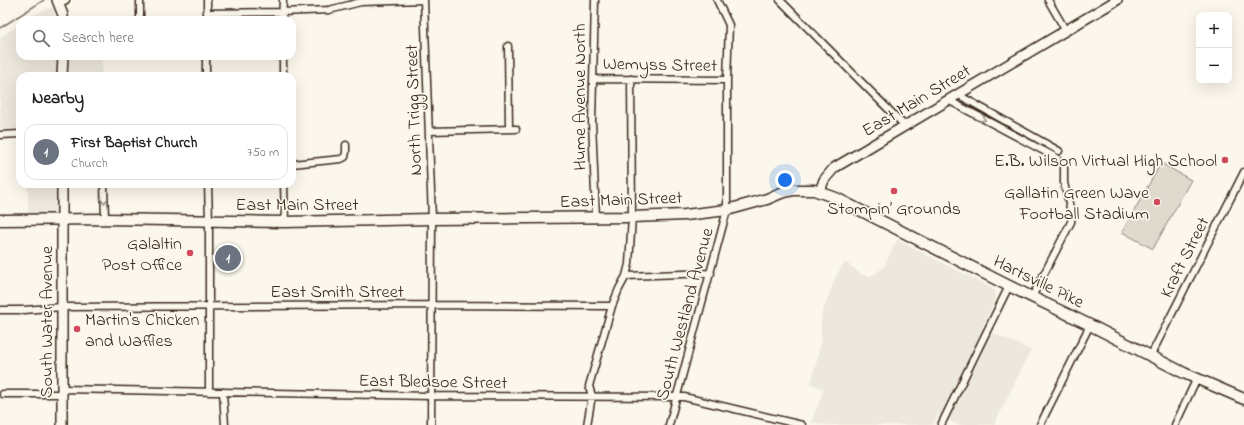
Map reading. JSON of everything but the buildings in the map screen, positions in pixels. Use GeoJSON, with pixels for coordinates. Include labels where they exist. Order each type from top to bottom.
{"type":"FeatureCollection","features":[{"type":"Feature","properties":{"kind":"main road","name":"East Main Street"},"geometry":{"type":"LineString","coordinates":[[0,220],[105,219],[285,222],[596,218],[632,212],[685,215],[726,210],[767,200],[781,193],[794,190],[807,189],[820,191]]}},
{"type":"Feature","properties":{"kind":"main road","name":"Hartsville Pike"},"geometry":{"type":"LineString","coordinates":[[820,191],[864,211],[1009,286],[1196,378],[1244,399]]}},
{"type":"Feature","properties":{"kind":"street"},"geometry":{"type":"LineString","coordinates":[[140,0],[140,16]]}},
{"type":"Feature","properties":{"kind":"street"},"geometry":{"type":"LineString","coordinates":[[207,0],[207,13],[329,10],[361,2],[424,0]]}},
{"type":"Feature","properties":{"kind":"street"},"geometry":{"type":"LineString","coordinates":[[282,16],[283,0]]}},
{"type":"Feature","properties":{"kind":"street","name":"North Trigg Street"},"geometry":{"type":"LineString","coordinates":[[424,0],[432,219],[431,425]]}},
{"type":"Feature","properties":{"kind":"street","name":"Hume Avenue North"},"geometry":{"type":"LineString","coordinates":[[595,0],[593,170],[596,218]]}},
{"type":"Feature","properties":{"kind":"street","name":"South Westland Avenue"},"geometry":{"type":"LineString","coordinates":[[669,425],[726,210],[729,25],[717,0]]}},
{"type":"Feature","properties":{"kind":"street"},"geometry":{"type":"LineString","coordinates":[[780,0],[905,126]]}},
{"type":"Feature","properties":{"kind":"street"},"geometry":{"type":"LineString","coordinates":[[1048,0],[1066,31]]}},
{"type":"Feature","properties":{"kind":"street","name":"East Main Street"},"geometry":{"type":"LineString","coordinates":[[820,191],[824,180],[834,168],[1117,0]]}},
{"type":"Feature","properties":{"kind":"street"},"geometry":{"type":"LineString","coordinates":[[61,1],[62,16]]}},
{"type":"Feature","properties":{"kind":"street"},"geometry":{"type":"LineString","coordinates":[[508,46],[509,129]]}},
{"type":"Feature","properties":{"kind":"street"},"geometry":{"type":"LineString","coordinates":[[62,72],[63,60]]}},
{"type":"Feature","properties":{"kind":"street"},"geometry":{"type":"LineString","coordinates":[[206,60],[206,72]]}},
{"type":"Feature","properties":{"kind":"street"},"geometry":{"type":"LineString","coordinates":[[283,60],[283,72]]}},
{"type":"Feature","properties":{"kind":"street","name":"Wemyss Street"},"geometry":{"type":"LineString","coordinates":[[593,78],[727,80]]}},
{"type":"Feature","properties":{"kind":"street"},"geometry":{"type":"LineString","coordinates":[[587,425],[592,396],[589,386],[612,306],[626,276],[629,264],[632,212],[631,79]]}},
{"type":"Feature","properties":{"kind":"street"},"geometry":{"type":"LineString","coordinates":[[957,94],[1059,151]]}},
{"type":"Feature","properties":{"kind":"street"},"geometry":{"type":"LineString","coordinates":[[948,100],[1057,158]]}},
{"type":"Feature","properties":{"kind":"street"},"geometry":{"type":"LineString","coordinates":[[429,131],[516,129]]}},
{"type":"Feature","properties":{"kind":"street"},"geometry":{"type":"LineString","coordinates":[[0,135],[16,134]]}},
{"type":"Feature","properties":{"kind":"street"},"geometry":{"type":"LineString","coordinates":[[296,164],[341,159],[345,157],[346,144]]}},
{"type":"Feature","properties":{"kind":"street"},"geometry":{"type":"LineString","coordinates":[[1032,297],[1071,222],[1072,216],[1064,183],[1064,168]]}},
{"type":"Feature","properties":{"kind":"street","name":"Kraft Street"},"geometry":{"type":"LineString","coordinates":[[1151,355],[1244,172]]}},
{"type":"Feature","properties":{"kind":"street","name":"South Water Avenue"},"geometry":{"type":"LineString","coordinates":[[62,188],[62,425]]}},
{"type":"Feature","properties":{"kind":"street"},"geometry":{"type":"LineString","coordinates":[[104,188],[105,219]]}},
{"type":"Feature","properties":{"kind":"street"},"geometry":{"type":"LineString","coordinates":[[208,188],[209,392]]}},
{"type":"Feature","properties":{"kind":"street"},"geometry":{"type":"LineString","coordinates":[[284,188],[285,222]]}},
{"type":"Feature","properties":{"kind":"street"},"geometry":{"type":"LineString","coordinates":[[626,276],[710,273]]}},
{"type":"Feature","properties":{"kind":"street"},"geometry":{"type":"LineString","coordinates":[[941,425],[1009,286]]}},
{"type":"Feature","properties":{"kind":"street","name":"East Smith Street"},"geometry":{"type":"LineString","coordinates":[[0,310],[62,308],[431,305],[612,306]]}},
{"type":"Feature","properties":{"kind":"street"},"geometry":{"type":"LineString","coordinates":[[1040,425],[1090,325]]}},
{"type":"Feature","properties":{"kind":"street"},"geometry":{"type":"LineString","coordinates":[[1175,425],[1196,378]]}},
{"type":"Feature","properties":{"kind":"street","name":"East Bledsoe Street"},"geometry":{"type":"LineString","coordinates":[[3,394],[62,392],[223,392],[431,396],[676,396],[802,425]]}},
{"type":"Feature","properties":{"kind":"street"},"geometry":{"type":"LineString","coordinates":[[223,392],[225,425]]}},
{"type":"Feature","properties":{"kind":"shaded area"},"geometry":{"type":"Polygon","coordinates":[[[53,7],[55,16],[32,16],[53,7]]]}},
{"type":"Feature","properties":{"kind":"shaded area"},"geometry":{"type":"Polygon","coordinates":[[[16,27],[16,60],[102,60],[102,72],[16,72],[16,130],[0,129],[0,37],[16,27]]]}},
{"type":"Feature","properties":{"kind":"shaded area"},"geometry":{"type":"Polygon","coordinates":[[[1161,163],[1191,180],[1153,249],[1122,232],[1161,163]]]}},
{"type":"Feature","properties":{"kind":"shaded area"},"geometry":{"type":"Polygon","coordinates":[[[28,188],[59,188],[59,216],[28,216],[28,188]]]}},
{"type":"Feature","properties":{"kind":"shaded area"},"geometry":{"type":"Polygon","coordinates":[[[897,240],[988,286],[995,291],[996,299],[982,328],[1031,350],[994,425],[958,425],[938,415],[933,425],[825,425],[811,422],[824,389],[811,384],[821,343],[821,316],[836,276],[845,262],[863,275],[871,276],[883,268],[897,240]]]}},
{"type":"Feature","properties":{"kind":"waterway"},"geometry":{"type":"LineString","coordinates":[[19,16],[44,0]]}},
{"type":"Feature","properties":{"kind":"waterway"},"geometry":{"type":"LineString","coordinates":[[0,28],[16,18]]}},
{"type":"Feature","properties":{"kind":"place","name":"E.B. Wilson Virtual High School"},"geometry":{"type":"Point","coordinates":[1225,160]}},
{"type":"Feature","properties":{"kind":"place","name":"Stompin’ Grounds"},"geometry":{"type":"Point","coordinates":[894,191]}},
{"type":"Feature","properties":{"kind":"place","name":"Gallatin Green Wave Football Stadium"},"geometry":{"type":"Point","coordinates":[1157,202]}},
{"type":"Feature","properties":{"kind":"place","name":"Galaltin Post Office"},"geometry":{"type":"Point","coordinates":[190,253]}},
{"type":"Feature","properties":{"kind":"place","name":"First Baptist Church"},"geometry":{"type":"Point","coordinates":[228,258]}},
{"type":"Feature","properties":{"kind":"place","name":"Martin's Chicken and Waffles"},"geometry":{"type":"Point","coordinates":[77,329]}}]}
